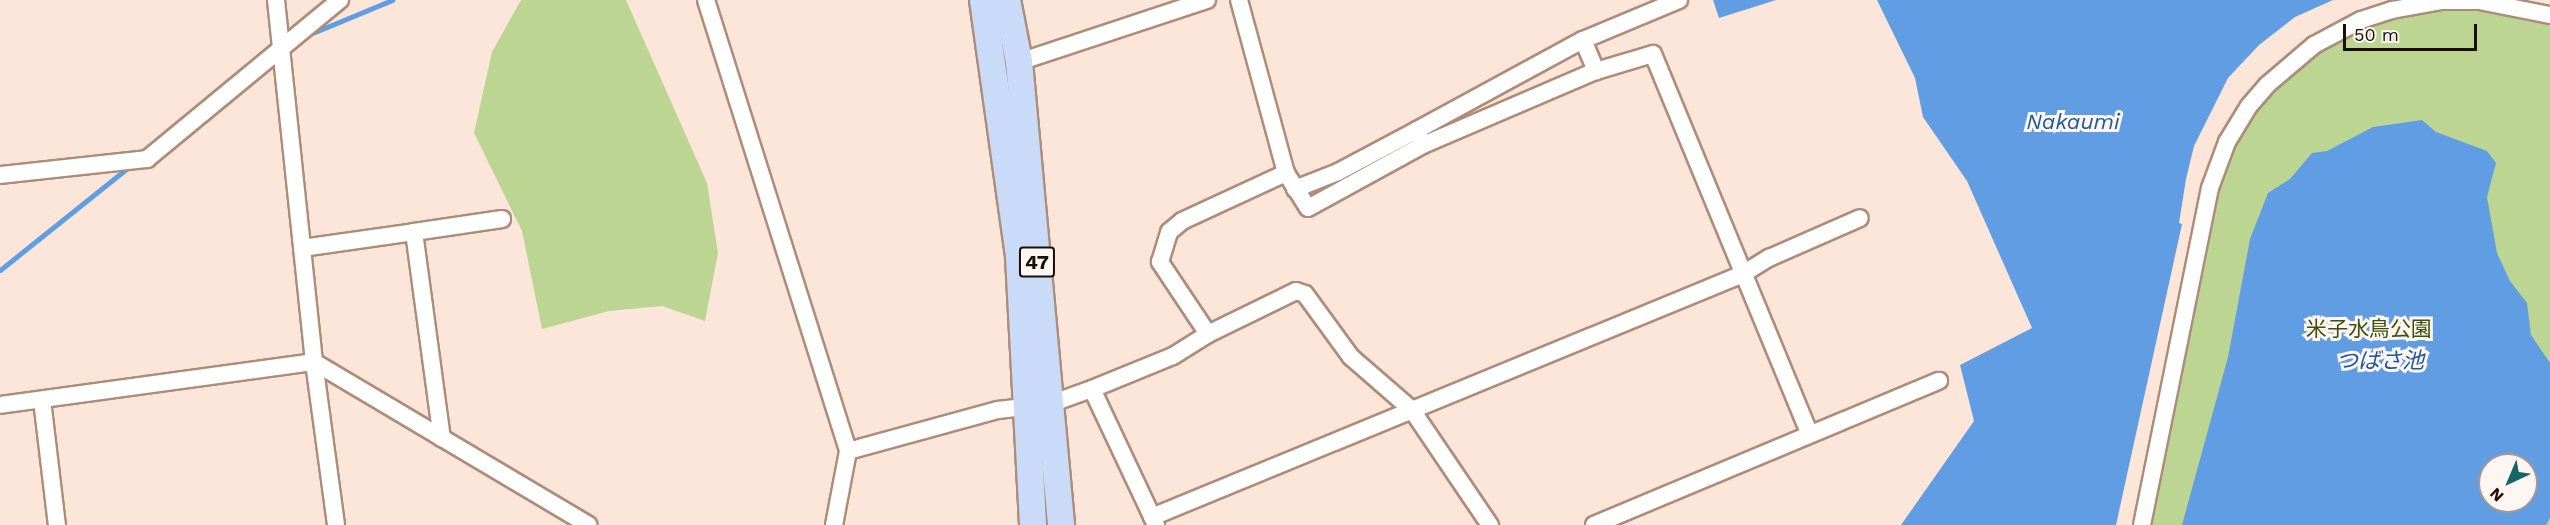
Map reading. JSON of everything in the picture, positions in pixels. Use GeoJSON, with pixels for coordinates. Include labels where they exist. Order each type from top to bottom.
{"type":"FeatureCollection","features":[{"type":"Feature","properties":{"kind":"main road","name":"47"},"geometry":{"type":"LineString","coordinates":[[983,0],[1019,256],[1025,406],[1034,525]]}},
{"type":"Feature","properties":{"kind":"main road","name":"47"},"geometry":{"type":"LineString","coordinates":[[1007,0],[1019,62],[1061,525]]}},
{"type":"Feature","properties":{"kind":"street"},"geometry":{"type":"LineString","coordinates":[[276,0],[314,362],[336,525]]}},
{"type":"Feature","properties":{"kind":"street"},"geometry":{"type":"LineString","coordinates":[[0,175],[147,159],[340,0]]}},
{"type":"Feature","properties":{"kind":"street"},"geometry":{"type":"LineString","coordinates":[[706,0],[848,451],[834,525]]}},
{"type":"Feature","properties":{"kind":"street"},"geometry":{"type":"LineString","coordinates":[[1019,62],[1207,0]]}},
{"type":"Feature","properties":{"kind":"street"},"geometry":{"type":"LineString","coordinates":[[1239,0],[1286,172],[1308,208],[1420,137],[1583,40],[1679,0]]}},
{"type":"Feature","properties":{"kind":"street"},"geometry":{"type":"LineString","coordinates":[[2142,525],[2210,188],[2227,142],[2249,106],[2267,85],[2314,45],[2361,20],[2392,10],[2442,1],[2479,1],[2514,5],[2550,15]]}},
{"type":"Feature","properties":{"kind":"street"},"geometry":{"type":"LineString","coordinates":[[1583,40],[1596,71]]}},
{"type":"Feature","properties":{"kind":"street"},"geometry":{"type":"LineString","coordinates":[[1295,189],[1420,137],[1596,71],[1653,54],[1810,434]]}},
{"type":"Feature","properties":{"kind":"street"},"geometry":{"type":"LineString","coordinates":[[1208,334],[1160,262],[1169,232],[1182,221],[1286,172]]}},
{"type":"Feature","properties":{"kind":"street"},"geometry":{"type":"LineString","coordinates":[[1092,389],[1154,521],[1412,410],[1743,274],[1769,258],[1860,218]]}},
{"type":"Feature","properties":{"kind":"street"},"geometry":{"type":"LineString","coordinates":[[302,248],[502,219]]}},
{"type":"Feature","properties":{"kind":"street"},"geometry":{"type":"LineString","coordinates":[[414,232],[442,438]]}},
{"type":"Feature","properties":{"kind":"street"},"geometry":{"type":"LineString","coordinates":[[848,451],[998,410],[1050,404],[1173,356],[1208,334],[1296,291],[1305,294],[1352,357],[1412,410],[1490,525]]}},
{"type":"Feature","properties":{"kind":"street"},"geometry":{"type":"LineString","coordinates":[[0,405],[314,362],[588,525]]}},
{"type":"Feature","properties":{"kind":"street"},"geometry":{"type":"LineString","coordinates":[[1594,525],[1939,381]]}},
{"type":"Feature","properties":{"kind":"street"},"geometry":{"type":"LineString","coordinates":[[42,400],[57,525]]}},
{"type":"Feature","properties":{"kind":"green space"},"geometry":{"type":"Polygon","coordinates":[[[521,0],[626,0],[707,183],[718,253],[705,321],[662,306],[609,311],[542,329],[522,231],[474,133],[492,52],[521,0]]]}},
{"type":"Feature","properties":{"kind":"green space","name":"つばさ池"},"geometry":{"type":"Polygon","coordinates":[[[2477,6],[2550,19],[2550,525],[2146,525],[2216,186],[2239,130],[2282,76],[2347,31],[2408,11],[2477,6]]]}},
{"type":"Feature","properties":{"kind":"water"},"geometry":{"type":"Polygon","coordinates":[[[1713,0],[1776,0],[1719,18],[1713,0]]]}},
{"type":"Feature","properties":{"kind":"water","name":"Nakaumi"},"geometry":{"type":"Polygon","coordinates":[[[1877,0],[2333,0],[2295,17],[2259,45],[2228,78],[2194,146],[2179,223],[2182,224],[2116,525],[1901,525],[1974,421],[1960,365],[2032,328],[1967,181],[1923,117],[1915,78],[1877,0]]]}},
{"type":"Feature","properties":{"kind":"water","name":"つばさ池"},"geometry":{"type":"Polygon","coordinates":[[[2422,120],[2436,132],[2487,151],[2496,163],[2487,197],[2497,253],[2510,281],[2527,303],[2531,335],[2550,363],[2550,518],[2546,525],[2182,525],[2228,357],[2250,239],[2268,193],[2290,179],[2312,153],[2327,151],[2373,127],[2422,120]]]}},
{"type":"Feature","properties":{"kind":"waterway"},"geometry":{"type":"LineString","coordinates":[[310,34],[392,0]]}},
{"type":"Feature","properties":{"kind":"waterway"},"geometry":{"type":"LineString","coordinates":[[200,105],[268,51]]}},
{"type":"Feature","properties":{"kind":"waterway"},"geometry":{"type":"LineString","coordinates":[[0,270],[130,166]]}},
{"type":"Feature","properties":{"kind":"park label","name":"米子水鳥公園"},"geometry":{"type":"Point","coordinates":[2369,329]}}]}
